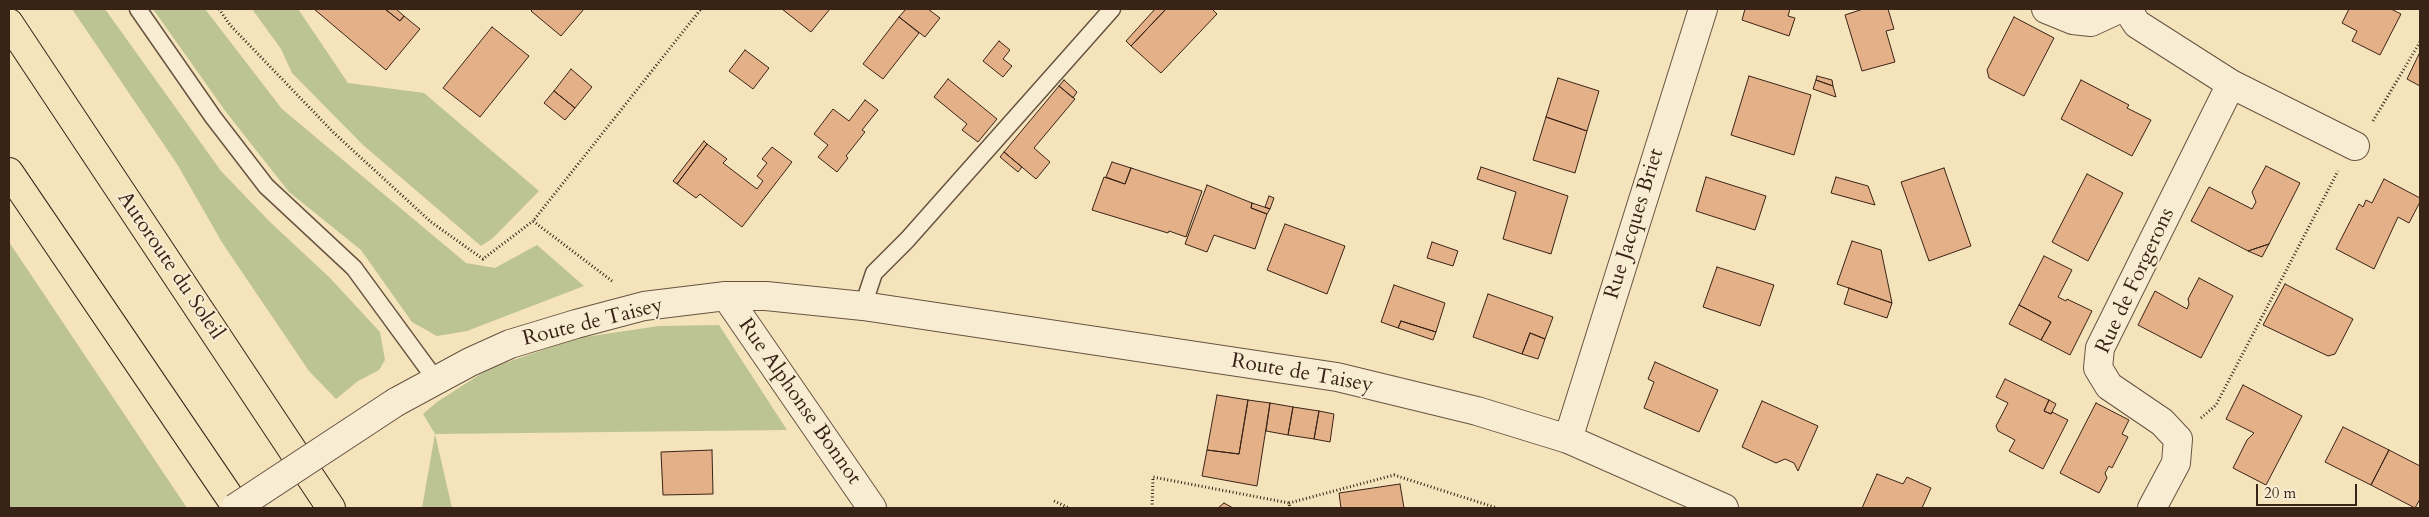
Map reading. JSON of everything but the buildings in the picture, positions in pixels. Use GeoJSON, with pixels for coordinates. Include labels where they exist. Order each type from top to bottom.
{"type":"FeatureCollection","features":[{"type":"Feature","properties":{"kind":"highway","name":"Autoroute du Soleil"},"geometry":{"type":"LineString","coordinates":[[9,23],[330,508]]}},
{"type":"Feature","properties":{"kind":"highway"},"geometry":{"type":"LineString","coordinates":[[9,172],[236,508]]}},
{"type":"Feature","properties":{"kind":"street","name":"Rue Jacques Briet"},"geometry":{"type":"LineString","coordinates":[[1568,439],[1702,9]]}},
{"type":"Feature","properties":{"kind":"street"},"geometry":{"type":"LineString","coordinates":[[2046,9],[2073,20],[2091,22],[2119,9]]}},
{"type":"Feature","properties":{"kind":"street"},"geometry":{"type":"LineString","coordinates":[[2127,9],[2137,24],[2231,84],[2354,146]]}},
{"type":"Feature","properties":{"kind":"street","name":"Rue de Forgerons"},"geometry":{"type":"LineString","coordinates":[[2178,439],[2162,422],[2109,386],[2098,368],[2100,348],[2231,84]]}},
{"type":"Feature","properties":{"kind":"street","name":"Route de Taisey"},"geometry":{"type":"LineString","coordinates":[[236,508],[396,402],[510,344],[644,306],[726,296],[766,296],[862,306],[1337,377],[1477,411],[1568,439],[1724,508]]}},
{"type":"Feature","properties":{"kind":"street","name":"Rue Alphonse Bonnot"},"geometry":{"type":"LineString","coordinates":[[726,296],[872,508]]}},
{"type":"Feature","properties":{"kind":"street"},"geometry":{"type":"LineString","coordinates":[[2152,508],[2176,463],[2178,439]]}},
{"type":"Feature","properties":{"kind":"lane"},"geometry":{"type":"LineString","coordinates":[[138,9],[213,117],[266,186],[354,268],[436,380]]}},
{"type":"Feature","properties":{"kind":"lane"},"geometry":{"type":"LineString","coordinates":[[862,306],[874,273],[907,240],[1112,9]]}},
{"type":"Feature","properties":{"kind":"path"},"geometry":{"type":"LineString","coordinates":[[219,9],[230,25],[334,133],[431,222],[483,259],[533,221],[701,9]]}},
{"type":"Feature","properties":{"kind":"path"},"geometry":{"type":"LineString","coordinates":[[2178,439],[2216,405],[2346,155],[2369,127],[2420,42]]}},
{"type":"Feature","properties":{"kind":"path"},"geometry":{"type":"LineString","coordinates":[[533,221],[644,306]]}},
{"type":"Feature","properties":{"kind":"path"},"geometry":{"type":"LineString","coordinates":[[1152,508],[1152,476],[1289,503],[1394,475],[1497,508]]}},
{"type":"Feature","properties":{"kind":"path"},"geometry":{"type":"LineString","coordinates":[[1054,501],[1068,508]]}},
{"type":"Feature","properties":{"kind":"path"},"geometry":{"type":"LineString","coordinates":[[1289,503],[1290,508]]}},
{"type":"Feature","properties":{"kind":"green space"},"geometry":{"type":"Polygon","coordinates":[[[72,9],[105,9],[221,171],[269,221],[329,277],[380,332],[385,360],[379,370],[358,381],[336,399],[309,371],[223,244],[177,164],[72,9]]]}},
{"type":"Feature","properties":{"kind":"green space"},"geometry":{"type":"Polygon","coordinates":[[[153,9],[205,9],[282,109],[466,263],[495,268],[537,245],[584,286],[467,331],[437,336],[412,322],[361,250],[289,192],[226,112],[153,9]]]}},
{"type":"Feature","properties":{"kind":"green space"},"geometry":{"type":"Polygon","coordinates":[[[252,9],[298,9],[348,83],[424,93],[539,191],[493,238],[481,246],[363,145],[292,73],[281,49],[252,9]]]}},
{"type":"Feature","properties":{"kind":"green space"},"geometry":{"type":"Polygon","coordinates":[[[9,242],[187,508],[9,508],[9,242]]]}},
{"type":"Feature","properties":{"kind":"green space"},"geometry":{"type":"Polygon","coordinates":[[[719,325],[787,430],[435,434],[423,414],[437,402],[490,368],[578,338],[659,326],[719,325]]]}},
{"type":"Feature","properties":{"kind":"green space"},"geometry":{"type":"Polygon","coordinates":[[[435,434],[452,508],[422,508],[435,434]]]}}]}
